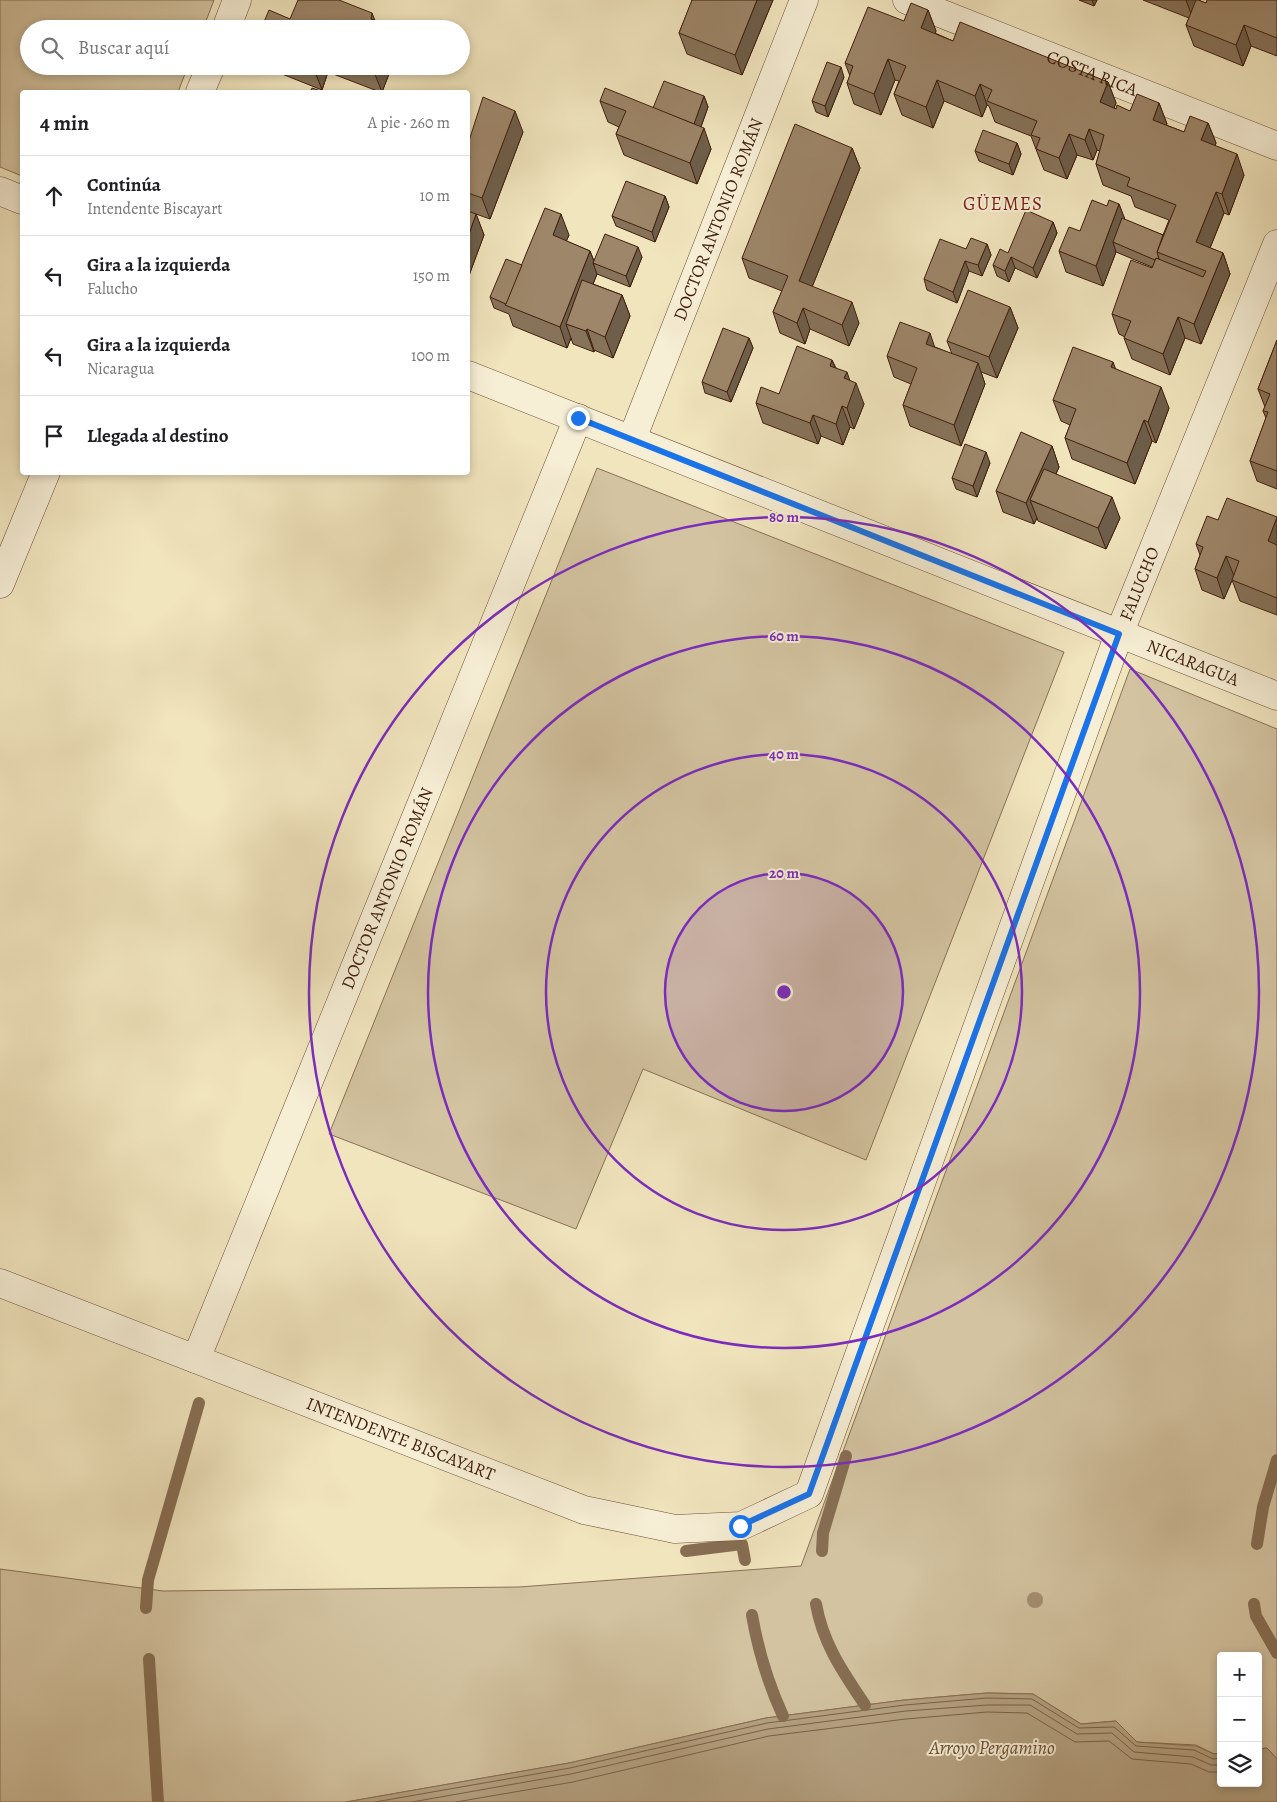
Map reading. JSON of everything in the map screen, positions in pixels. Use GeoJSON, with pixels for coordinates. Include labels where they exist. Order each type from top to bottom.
{"type":"FeatureCollection","features":[{"type":"Feature","properties":{"kind":"street"},"geometry":{"type":"LineString","coordinates":[[229,20],[237,0]]}},
{"type":"Feature","properties":{"kind":"street","name":"DOCTOR ANTONIO ROMÁN"},"geometry":{"type":"LineString","coordinates":[[632,439],[804,0]]}},
{"type":"Feature","properties":{"kind":"street","name":"COSTA RICA"},"geometry":{"type":"LineString","coordinates":[[907,0],[1277,146]]}},
{"type":"Feature","properties":{"kind":"street"},"geometry":{"type":"LineString","coordinates":[[201,90],[207,75]]}},
{"type":"Feature","properties":{"kind":"street"},"geometry":{"type":"LineString","coordinates":[[0,191],[20,199]]}},
{"type":"Feature","properties":{"kind":"street","name":"FALUCHO"},"geometry":{"type":"LineString","coordinates":[[809,1494],[1119,634],[1277,244]]}},
{"type":"Feature","properties":{"kind":"street","name":"NICARAGUA"},"geometry":{"type":"LineString","coordinates":[[470,376],[1277,696]]}},
{"type":"Feature","properties":{"kind":"street","name":"DOCTOR ANTONIO ROMÁN"},"geometry":{"type":"LineString","coordinates":[[196,1359],[578,418]]}},
{"type":"Feature","properties":{"kind":"street"},"geometry":{"type":"LineString","coordinates":[[0,584],[45,475]]}},
{"type":"Feature","properties":{"kind":"street","name":"INTENDENTE BISCAYART"},"geometry":{"type":"LineString","coordinates":[[0,1283],[584,1510],[675,1529],[740,1526],[809,1494]]}},
{"type":"Feature","properties":{"kind":"shaded area"},"geometry":{"type":"Polygon","coordinates":[[[0,0],[214,0],[206,20],[20,20],[20,75],[185,75],[179,90],[20,90],[20,175],[0,167],[0,0]]]}},
{"type":"Feature","properties":{"kind":"shaded area"},"geometry":{"type":"Polygon","coordinates":[[[597,468],[1064,652],[866,1160],[643,1069],[576,1229],[329,1134],[597,468]]]}},
{"type":"Feature","properties":{"kind":"shaded area"},"geometry":{"type":"Polygon","coordinates":[[[1130,669],[1277,729],[1277,1759],[1267,1748],[1262,1749],[1262,1652],[1217,1652],[1217,1754],[1214,1754],[1196,1745],[1137,1742],[1116,1721],[1081,1724],[1033,1694],[987,1693],[904,1700],[766,1718],[569,1763],[346,1802],[0,1802],[0,1569],[163,1591],[519,1587],[801,1566],[1130,669]]]}},
{"type":"Feature","properties":{"kind":"water","name":"Arroyo Pergamino"},"geometry":{"type":"Polygon","coordinates":[[[987,1693],[1033,1694],[1081,1724],[1116,1721],[1137,1742],[1196,1746],[1217,1754],[1217,1787],[1262,1787],[1262,1749],[1267,1748],[1277,1759],[1277,1802],[346,1802],[569,1763],[766,1718],[904,1700],[987,1693]]]}},
{"type":"Feature","properties":{"kind":"building"},"geometry":{"type":"Polygon","coordinates":[[[298,0],[339,0],[372,13],[371,19],[374,20],[265,20],[269,10],[290,19],[298,0]]]}},
{"type":"Feature","properties":{"kind":"building"},"geometry":{"type":"Polygon","coordinates":[[[692,0],[757,0],[735,55],[679,33],[692,0]]]}},
{"type":"Feature","properties":{"kind":"building"},"geometry":{"type":"Polygon","coordinates":[[[1196,0],[1206,3],[1207,0],[1277,0],[1277,38],[1244,25],[1236,45],[1186,25],[1196,0]]]}},
{"type":"Feature","properties":{"kind":"building"},"geometry":{"type":"Polygon","coordinates":[[[911,3],[928,10],[921,28],[953,41],[960,22],[1108,82],[1100,102],[1116,109],[1117,105],[1130,111],[1137,94],[1159,103],[1153,120],[1184,132],[1190,116],[1208,123],[1201,140],[1237,154],[1222,194],[1216,192],[1196,242],[1223,253],[1194,324],[1178,317],[1163,354],[1124,338],[1131,321],[1112,314],[1131,260],[1152,268],[1156,258],[1203,277],[1206,271],[1157,252],[1176,205],[1127,186],[1130,178],[1096,164],[1104,135],[1089,129],[1085,140],[1069,134],[1059,158],[1036,149],[1040,138],[1031,135],[1037,121],[987,101],[992,90],[980,84],[975,96],[937,80],[926,107],[894,94],[906,66],[888,59],[874,94],[847,83],[853,66],[845,63],[868,7],[904,21],[911,3]]]}},
{"type":"Feature","properties":{"kind":"building"},"geometry":{"type":"Polygon","coordinates":[[[827,62],[841,67],[825,106],[812,101],[827,62]]]}},
{"type":"Feature","properties":{"kind":"building"},"geometry":{"type":"Polygon","coordinates":[[[664,81],[704,96],[694,124],[653,108],[664,81]]]}},
{"type":"Feature","properties":{"kind":"building"},"geometry":{"type":"Polygon","coordinates":[[[605,88],[704,128],[690,163],[616,134],[626,111],[600,101],[605,88]]]}},
{"type":"Feature","properties":{"kind":"building"},"geometry":{"type":"Polygon","coordinates":[[[483,97],[515,111],[482,198],[470,194],[470,138],[483,97]]]}},
{"type":"Feature","properties":{"kind":"building"},"geometry":{"type":"Polygon","coordinates":[[[795,124],[852,148],[799,281],[852,302],[842,325],[803,308],[797,323],[773,312],[788,276],[742,258],[795,124]]]}},
{"type":"Feature","properties":{"kind":"building"},"geometry":{"type":"Polygon","coordinates":[[[983,130],[1017,143],[1009,164],[975,151],[983,130]]]}},
{"type":"Feature","properties":{"kind":"building"},"geometry":{"type":"Polygon","coordinates":[[[626,181],[665,196],[652,232],[612,216],[626,181]]]}},
{"type":"Feature","properties":{"kind":"building"},"geometry":{"type":"Polygon","coordinates":[[[1092,200],[1107,206],[1109,200],[1119,204],[1096,266],[1059,251],[1069,227],[1080,231],[1092,200]]]}},
{"type":"Feature","properties":{"kind":"building"},"geometry":{"type":"Polygon","coordinates":[[[545,208],[561,214],[553,235],[590,251],[560,327],[505,305],[545,208]]]}},
{"type":"Feature","properties":{"kind":"building"},"geometry":{"type":"Polygon","coordinates":[[[1026,210],[1053,222],[1033,268],[1011,257],[1005,271],[993,265],[1000,249],[1008,253],[1026,210]]]}},
{"type":"Feature","properties":{"kind":"building"},"geometry":{"type":"Polygon","coordinates":[[[470,212],[476,214],[470,231],[470,212]]]}},
{"type":"Feature","properties":{"kind":"building"},"geometry":{"type":"Polygon","coordinates":[[[1122,218],[1163,235],[1157,252],[1159,259],[1156,258],[1155,260],[1113,242],[1122,218]]]}},
{"type":"Feature","properties":{"kind":"building"},"geometry":{"type":"Polygon","coordinates":[[[605,234],[638,247],[626,276],[593,263],[605,234]]]}},
{"type":"Feature","properties":{"kind":"building"},"geometry":{"type":"Polygon","coordinates":[[[971,238],[987,244],[978,265],[965,261],[953,292],[924,279],[940,239],[966,249],[971,238]]]}},
{"type":"Feature","properties":{"kind":"building"},"geometry":{"type":"Polygon","coordinates":[[[506,259],[522,265],[506,304],[490,297],[506,259]]]}},
{"type":"Feature","properties":{"kind":"building"},"geometry":{"type":"Polygon","coordinates":[[[582,280],[622,295],[605,337],[587,329],[586,331],[566,324],[582,280]]]}},
{"type":"Feature","properties":{"kind":"building"},"geometry":{"type":"Polygon","coordinates":[[[968,290],[1010,307],[989,357],[947,341],[968,290]]]}},
{"type":"Feature","properties":{"kind":"building"},"geometry":{"type":"Polygon","coordinates":[[[900,322],[930,333],[926,344],[978,363],[954,425],[903,405],[917,368],[887,356],[900,322]]]}},
{"type":"Feature","properties":{"kind":"building"},"geometry":{"type":"Polygon","coordinates":[[[723,328],[749,338],[727,392],[702,382],[723,328]]]}},
{"type":"Feature","properties":{"kind":"building"},"geometry":{"type":"Polygon","coordinates":[[[1277,340],[1277,471],[1250,461],[1268,412],[1263,411],[1270,394],[1258,389],[1277,340]]]}},
{"type":"Feature","properties":{"kind":"building"},"geometry":{"type":"Polygon","coordinates":[[[797,346],[832,360],[830,366],[847,372],[844,378],[856,383],[847,408],[842,406],[836,424],[813,415],[810,423],[756,403],[761,387],[779,394],[797,346]]]}},
{"type":"Feature","properties":{"kind":"building"},"geometry":{"type":"Polygon","coordinates":[[[1073,347],[1113,362],[1111,367],[1161,387],[1148,422],[1144,420],[1127,463],[1065,438],[1076,409],[1053,400],[1073,347]]]}},
{"type":"Feature","properties":{"kind":"building"},"geometry":{"type":"Polygon","coordinates":[[[1021,432],[1052,446],[1026,503],[996,491],[1021,432]]]}},
{"type":"Feature","properties":{"kind":"building"},"geometry":{"type":"Polygon","coordinates":[[[965,444],[986,452],[973,486],[952,478],[965,444]]]}},
{"type":"Feature","properties":{"kind":"building"},"geometry":{"type":"Polygon","coordinates":[[[1044,469],[1112,497],[1098,528],[1030,500],[1044,469]]]}},
{"type":"Feature","properties":{"kind":"building"},"geometry":{"type":"Polygon","coordinates":[[[1227,498],[1277,517],[1268,541],[1277,545],[1277,598],[1232,580],[1239,561],[1226,556],[1217,578],[1195,569],[1203,547],[1196,544],[1207,516],[1218,520],[1227,498]]]}},
{"type":"Feature","properties":{"kind":"waterway"},"geometry":{"type":"LineString","coordinates":[[146,1608],[148,1580],[199,1403]]}},
{"type":"Feature","properties":{"kind":"waterway"},"geometry":{"type":"LineString","coordinates":[[822,1551],[823,1533],[846,1456]]}},
{"type":"Feature","properties":{"kind":"waterway"},"geometry":{"type":"LineString","coordinates":[[1257,1544],[1263,1507],[1277,1460]]}},
{"type":"Feature","properties":{"kind":"waterway"},"geometry":{"type":"LineString","coordinates":[[686,1551],[742,1544],[745,1560]]}},
{"type":"Feature","properties":{"kind":"waterway"},"geometry":{"type":"LineString","coordinates":[[816,1604],[829,1645],[865,1705]]}},
{"type":"Feature","properties":{"kind":"waterway"},"geometry":{"type":"LineString","coordinates":[[1254,1604],[1256,1616],[1277,1653]]}},
{"type":"Feature","properties":{"kind":"waterway"},"geometry":{"type":"LineString","coordinates":[[752,1615],[764,1666],[783,1716]]}},
{"type":"Feature","properties":{"kind":"waterway"},"geometry":{"type":"LineString","coordinates":[[149,1659],[158,1802]]}},
{"type":"Feature","properties":{"kind":"district","name":"GÜEMES"},"geometry":{"type":"Point","coordinates":[1003,204]}},
{"type":"Feature","properties":{"kind":"route"},"geometry":{"type":"LineString","coordinates":[[578,418],[1119,634],[809,1494],[740,1526]]}}]}
